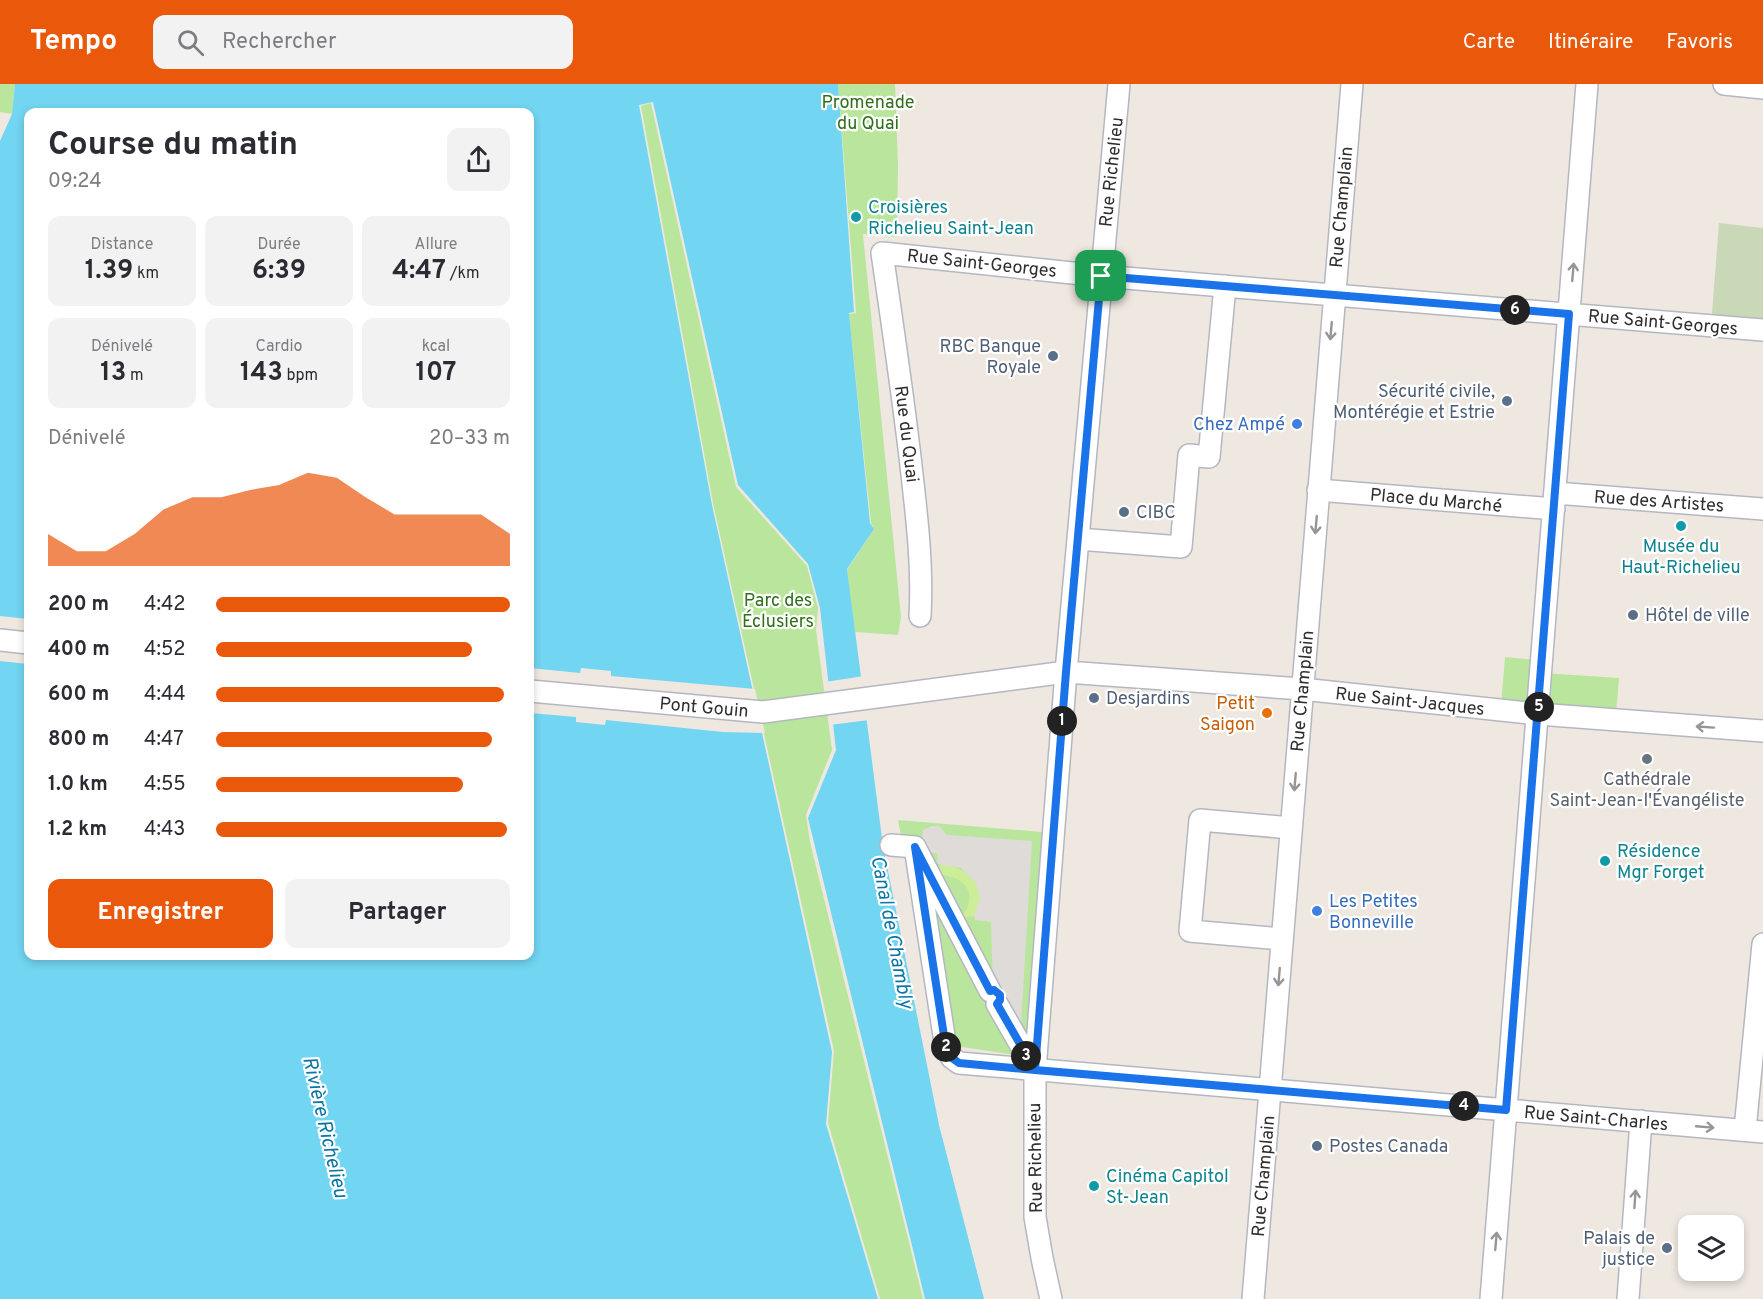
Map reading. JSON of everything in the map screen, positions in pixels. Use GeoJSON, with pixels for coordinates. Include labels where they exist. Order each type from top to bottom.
{"type":"FeatureCollection","features":[{"type":"Feature","properties":{"kind":"street","name":"Rue Richelieu"},"geometry":{"type":"LineString","coordinates":[[1051,1299],[1035,1217],[1035,1070],[1066,672],[1119,84]]}},
{"type":"Feature","properties":{"kind":"street","name":"Rue Champlain"},"geometry":{"type":"LineString","coordinates":[[1253,1299],[1352,84]]}},
{"type":"Feature","properties":{"kind":"street"},"geometry":{"type":"LineString","coordinates":[[1491,1299],[1587,84]]}},
{"type":"Feature","properties":{"kind":"street"},"geometry":{"type":"LineString","coordinates":[[1724,84],[1763,88]]}},
{"type":"Feature","properties":{"kind":"street","name":"Rue Saint-Georges"},"geometry":{"type":"LineString","coordinates":[[882,253],[1101,276],[1763,330]]}},
{"type":"Feature","properties":{"kind":"street","name":"Rue du Quai"},"geometry":{"type":"LineString","coordinates":[[882,253],[918,521],[922,580],[920,616]]}},
{"type":"Feature","properties":{"kind":"street"},"geometry":{"type":"LineString","coordinates":[[1078,539],[1181,547],[1189,455],[1209,457],[1225,286]]}},
{"type":"Feature","properties":{"kind":"street"},"geometry":{"type":"LineString","coordinates":[[1555,493],[1613,483]]}},
{"type":"Feature","properties":{"kind":"street","name":"Place du Marché"},"geometry":{"type":"LineString","coordinates":[[1318,490],[1555,493]]}},
{"type":"Feature","properties":{"kind":"street","name":"Rue des Artistes"},"geometry":{"type":"LineString","coordinates":[[1555,493],[1763,508]]}},
{"type":"Feature","properties":{"kind":"street"},"geometry":{"type":"LineString","coordinates":[[0,640],[24,643]]}},
{"type":"Feature","properties":{"kind":"street","name":"Rue Saint-Jacques"},"geometry":{"type":"LineString","coordinates":[[878,698],[1066,672],[1302,690],[1538,714],[1763,731]]}},
{"type":"Feature","properties":{"kind":"street","name":"Pont Gouin"},"geometry":{"type":"LineString","coordinates":[[534,691],[751,712],[878,698]]}},
{"type":"Feature","properties":{"kind":"street"},"geometry":{"type":"LineString","coordinates":[[1282,939],[1190,931],[1200,820],[1291,828]]}},
{"type":"Feature","properties":{"kind":"street"},"geometry":{"type":"LineString","coordinates":[[891,845],[915,847]]}},
{"type":"Feature","properties":{"kind":"street"},"geometry":{"type":"LineString","coordinates":[[915,847],[946,1049],[959,1063],[1035,1070]]}},
{"type":"Feature","properties":{"kind":"street"},"geometry":{"type":"LineString","coordinates":[[915,847],[993,997],[1035,1070]]}},
{"type":"Feature","properties":{"kind":"street"},"geometry":{"type":"LineString","coordinates":[[1754,1131],[1763,945]]}},
{"type":"Feature","properties":{"kind":"street","name":"Rue Saint-Charles"},"geometry":{"type":"LineString","coordinates":[[1035,1070],[1754,1131]]}},
{"type":"Feature","properties":{"kind":"street"},"geometry":{"type":"LineString","coordinates":[[1628,1299],[1641,1121]]}},
{"type":"Feature","properties":{"kind":"green space"},"geometry":{"type":"Polygon","coordinates":[[[0,84],[15,84],[12,114],[0,112],[0,84]]]}},
{"type":"Feature","properties":{"kind":"green space","name":"Promenade du Quai"},"geometry":{"type":"Polygon","coordinates":[[[838,84],[895,84],[898,165],[897,237],[863,234],[901,617],[898,635],[855,632],[847,570],[874,529],[871,523],[849,314],[856,313],[838,84]]]}},
{"type":"Feature","properties":{"kind":"green space","name":"Parc des Éclusiers"},"geometry":{"type":"Polygon","coordinates":[[[651,103],[736,487],[807,566],[818,608],[816,630],[832,750],[806,815],[810,842],[923,1299],[880,1299],[828,1123],[834,1051],[713,503],[641,106],[651,103]]]}},
{"type":"Feature","properties":{"kind":"green space"},"geometry":{"type":"Polygon","coordinates":[[[1719,223],[1763,228],[1763,330],[1711,326],[1719,223]]]}},
{"type":"Feature","properties":{"kind":"green space"},"geometry":{"type":"Polygon","coordinates":[[[1505,657],[1537,660],[1533,707],[1501,705],[1505,657]]]}},
{"type":"Feature","properties":{"kind":"green space"},"geometry":{"type":"Polygon","coordinates":[[[1543,673],[1619,678],[1616,715],[1541,710],[1543,673]]]}},
{"type":"Feature","properties":{"kind":"green space"},"geometry":{"type":"Polygon","coordinates":[[[898,820],[1042,832],[1027,1057],[949,1045],[940,1033],[898,820]]]}},
{"type":"Feature","properties":{"kind":"green space"},"geometry":{"type":"Polygon","coordinates":[[[940,864],[968,874],[979,888],[981,897],[974,916],[961,918],[969,902],[967,889],[957,879],[940,875],[940,864]]]}},
{"type":"Feature","properties":{"kind":"shaded area"},"geometry":{"type":"Polygon","coordinates":[[[939,826],[947,835],[1032,841],[1020,1042],[1001,991],[993,988],[991,922],[975,920],[974,916],[980,898],[976,883],[961,868],[938,864],[937,853],[928,853],[921,844],[923,830],[939,826]]]}},
{"type":"Feature","properties":{"kind":"water"},"geometry":{"type":"Polygon","coordinates":[[[15,84],[838,84],[854,312],[849,313],[870,523],[874,529],[847,569],[883,846],[939,1125],[984,1299],[925,1299],[808,818],[836,750],[820,608],[808,564],[738,485],[653,102],[639,105],[712,505],[832,1052],[826,1124],[878,1299],[0,1299],[0,141],[12,114],[15,84]]]}},
{"type":"Feature","properties":{"kind":"pier"},"geometry":{"type":"Polygon","coordinates":[[[0,616],[24,619],[24,664],[0,661],[0,616]]]}},
{"type":"Feature","properties":{"kind":"pier"},"geometry":{"type":"Polygon","coordinates":[[[534,668],[580,673],[581,668],[611,671],[611,676],[755,689],[765,733],[723,732],[606,720],[605,725],[576,722],[576,717],[534,713],[534,668]]]}},
{"type":"Feature","properties":{"kind":"pier"},"geometry":{"type":"Polygon","coordinates":[[[864,676],[869,720],[830,725],[825,682],[864,676]]]}},
{"type":"Feature","properties":{"kind":"place","name":"Croisières Richelieu Saint-Jean"},"geometry":{"type":"Point","coordinates":[856,217]}},
{"type":"Feature","properties":{"kind":"place","name":"RBC Banque Royale"},"geometry":{"type":"Point","coordinates":[1053,356]}},
{"type":"Feature","properties":{"kind":"place","name":"Sécurité civile, Montérégie et Estrie"},"geometry":{"type":"Point","coordinates":[1507,401]}},
{"type":"Feature","properties":{"kind":"place","name":"Chez Ampé"},"geometry":{"type":"Point","coordinates":[1297,424]}},
{"type":"Feature","properties":{"kind":"place","name":"CIBC"},"geometry":{"type":"Point","coordinates":[1124,512]}},
{"type":"Feature","properties":{"kind":"place","name":"Musée du Haut-Richelieu"},"geometry":{"type":"Point","coordinates":[1681,526]}},
{"type":"Feature","properties":{"kind":"place","name":"Hôtel de ville"},"geometry":{"type":"Point","coordinates":[1633,615]}},
{"type":"Feature","properties":{"kind":"place","name":"Desjardins"},"geometry":{"type":"Point","coordinates":[1094,698]}},
{"type":"Feature","properties":{"kind":"place","name":"Petit Saigon"},"geometry":{"type":"Point","coordinates":[1267,713]}},
{"type":"Feature","properties":{"kind":"place","name":"Cathédrale Saint-Jean-l'Évangéliste"},"geometry":{"type":"Point","coordinates":[1647,759]}},
{"type":"Feature","properties":{"kind":"place","name":"Résidence Mgr Forget"},"geometry":{"type":"Point","coordinates":[1605,861]}},
{"type":"Feature","properties":{"kind":"place","name":"Les Petites Bonneville"},"geometry":{"type":"Point","coordinates":[1317,911]}},
{"type":"Feature","properties":{"kind":"place","name":"Postes Canada"},"geometry":{"type":"Point","coordinates":[1317,1146]}},
{"type":"Feature","properties":{"kind":"place","name":"Cinéma Capitol St-Jean"},"geometry":{"type":"Point","coordinates":[1094,1186]}},
{"type":"Feature","properties":{"kind":"place","name":"Palais de justice"},"geometry":{"type":"Point","coordinates":[1667,1248]}},
{"type":"Feature","properties":{"kind":"route"},"geometry":{"type":"LineString","coordinates":[[1101,276],[1066,672],[1035,1070],[959,1063],[946,1049],[915,847],[990,991],[994,990],[999,993],[1001,997],[997,1004],[1035,1070],[1506,1110],[1569,314],[1101,276]]}},
{"type":"Feature","properties":{"kind":"water label","name":"Canal de Chambly"},"geometry":{"type":"Point","coordinates":[893,932]}},
{"type":"Feature","properties":{"kind":"water label","name":"Rivière Richelieu"},"geometry":{"type":"Point","coordinates":[326,1127]}}]}
